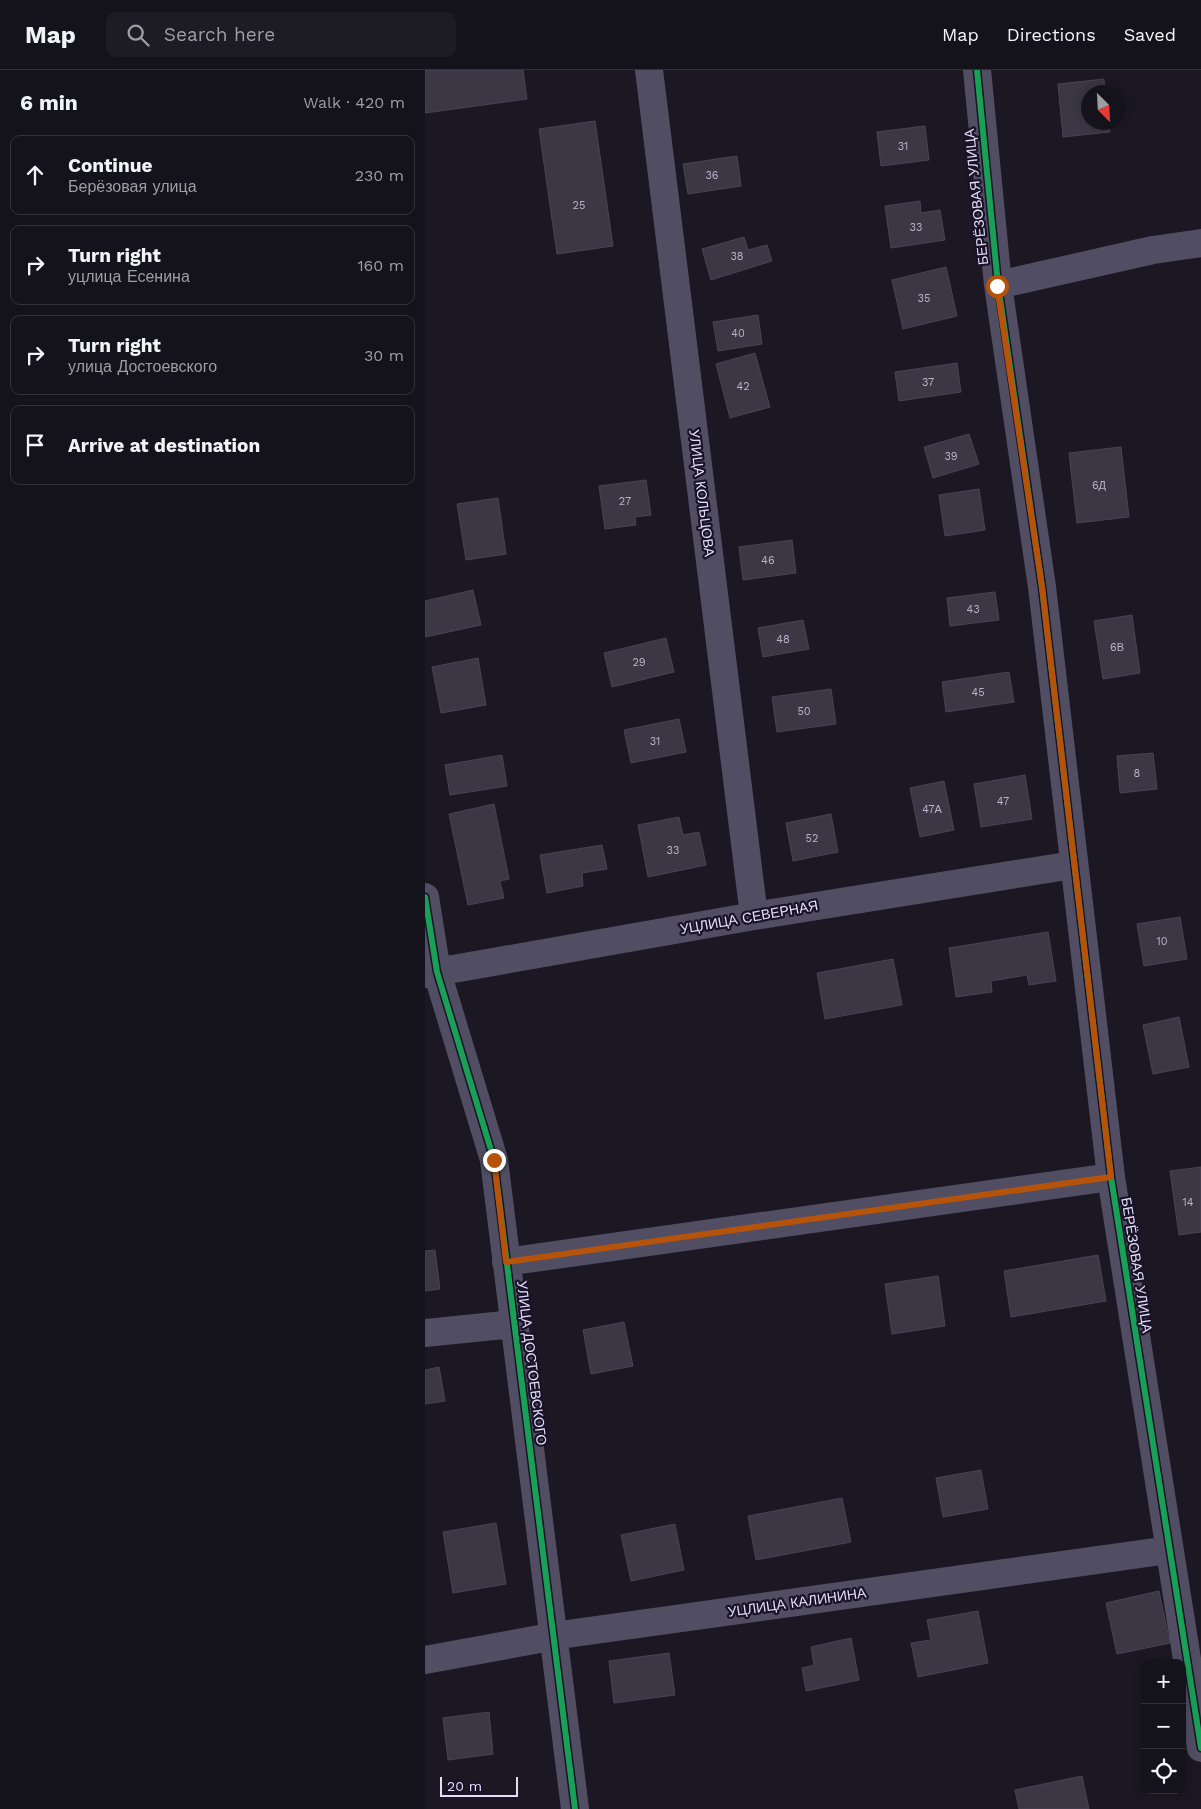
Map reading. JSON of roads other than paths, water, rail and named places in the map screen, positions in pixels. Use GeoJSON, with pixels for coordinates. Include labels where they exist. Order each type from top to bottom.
{"type":"FeatureCollection","features":[{"type":"Feature","properties":{"kind":"street","name":"УЛИЦА КОЛЬЦОВА"},"geometry":{"type":"LineString","coordinates":[[649,70],[755,916]]}},
{"type":"Feature","properties":{"kind":"street","name":"БЕРЁЗОВАЯ УЛИЦА"},"geometry":{"type":"LineString","coordinates":[[977,70],[997,286],[1042,587],[1073,865],[1111,1177],[1201,1748]]}},
{"type":"Feature","properties":{"kind":"street"},"geometry":{"type":"LineString","coordinates":[[997,286],[1153,250],[1201,243]]}},
{"type":"Feature","properties":{"kind":"street","name":"УЦЛИЦА СЕВЕРНАЯ"},"geometry":{"type":"LineString","coordinates":[[431,973],[755,916],[1073,865]]}},
{"type":"Feature","properties":{"kind":"street","name":"УЛИЦА ДОСТОЕВСКОГО"},"geometry":{"type":"LineString","coordinates":[[425,897],[431,973],[494,1160],[575,1809]]}},
{"type":"Feature","properties":{"kind":"street"},"geometry":{"type":"LineString","coordinates":[[506,1262],[1111,1177]]}},
{"type":"Feature","properties":{"kind":"street"},"geometry":{"type":"LineString","coordinates":[[425,1333],[514,1324]]}},
{"type":"Feature","properties":{"kind":"street","name":"УЦЛИЦА КАЛИНИНА"},"geometry":{"type":"LineString","coordinates":[[425,1660],[553,1636],[1169,1550]]}}]}
